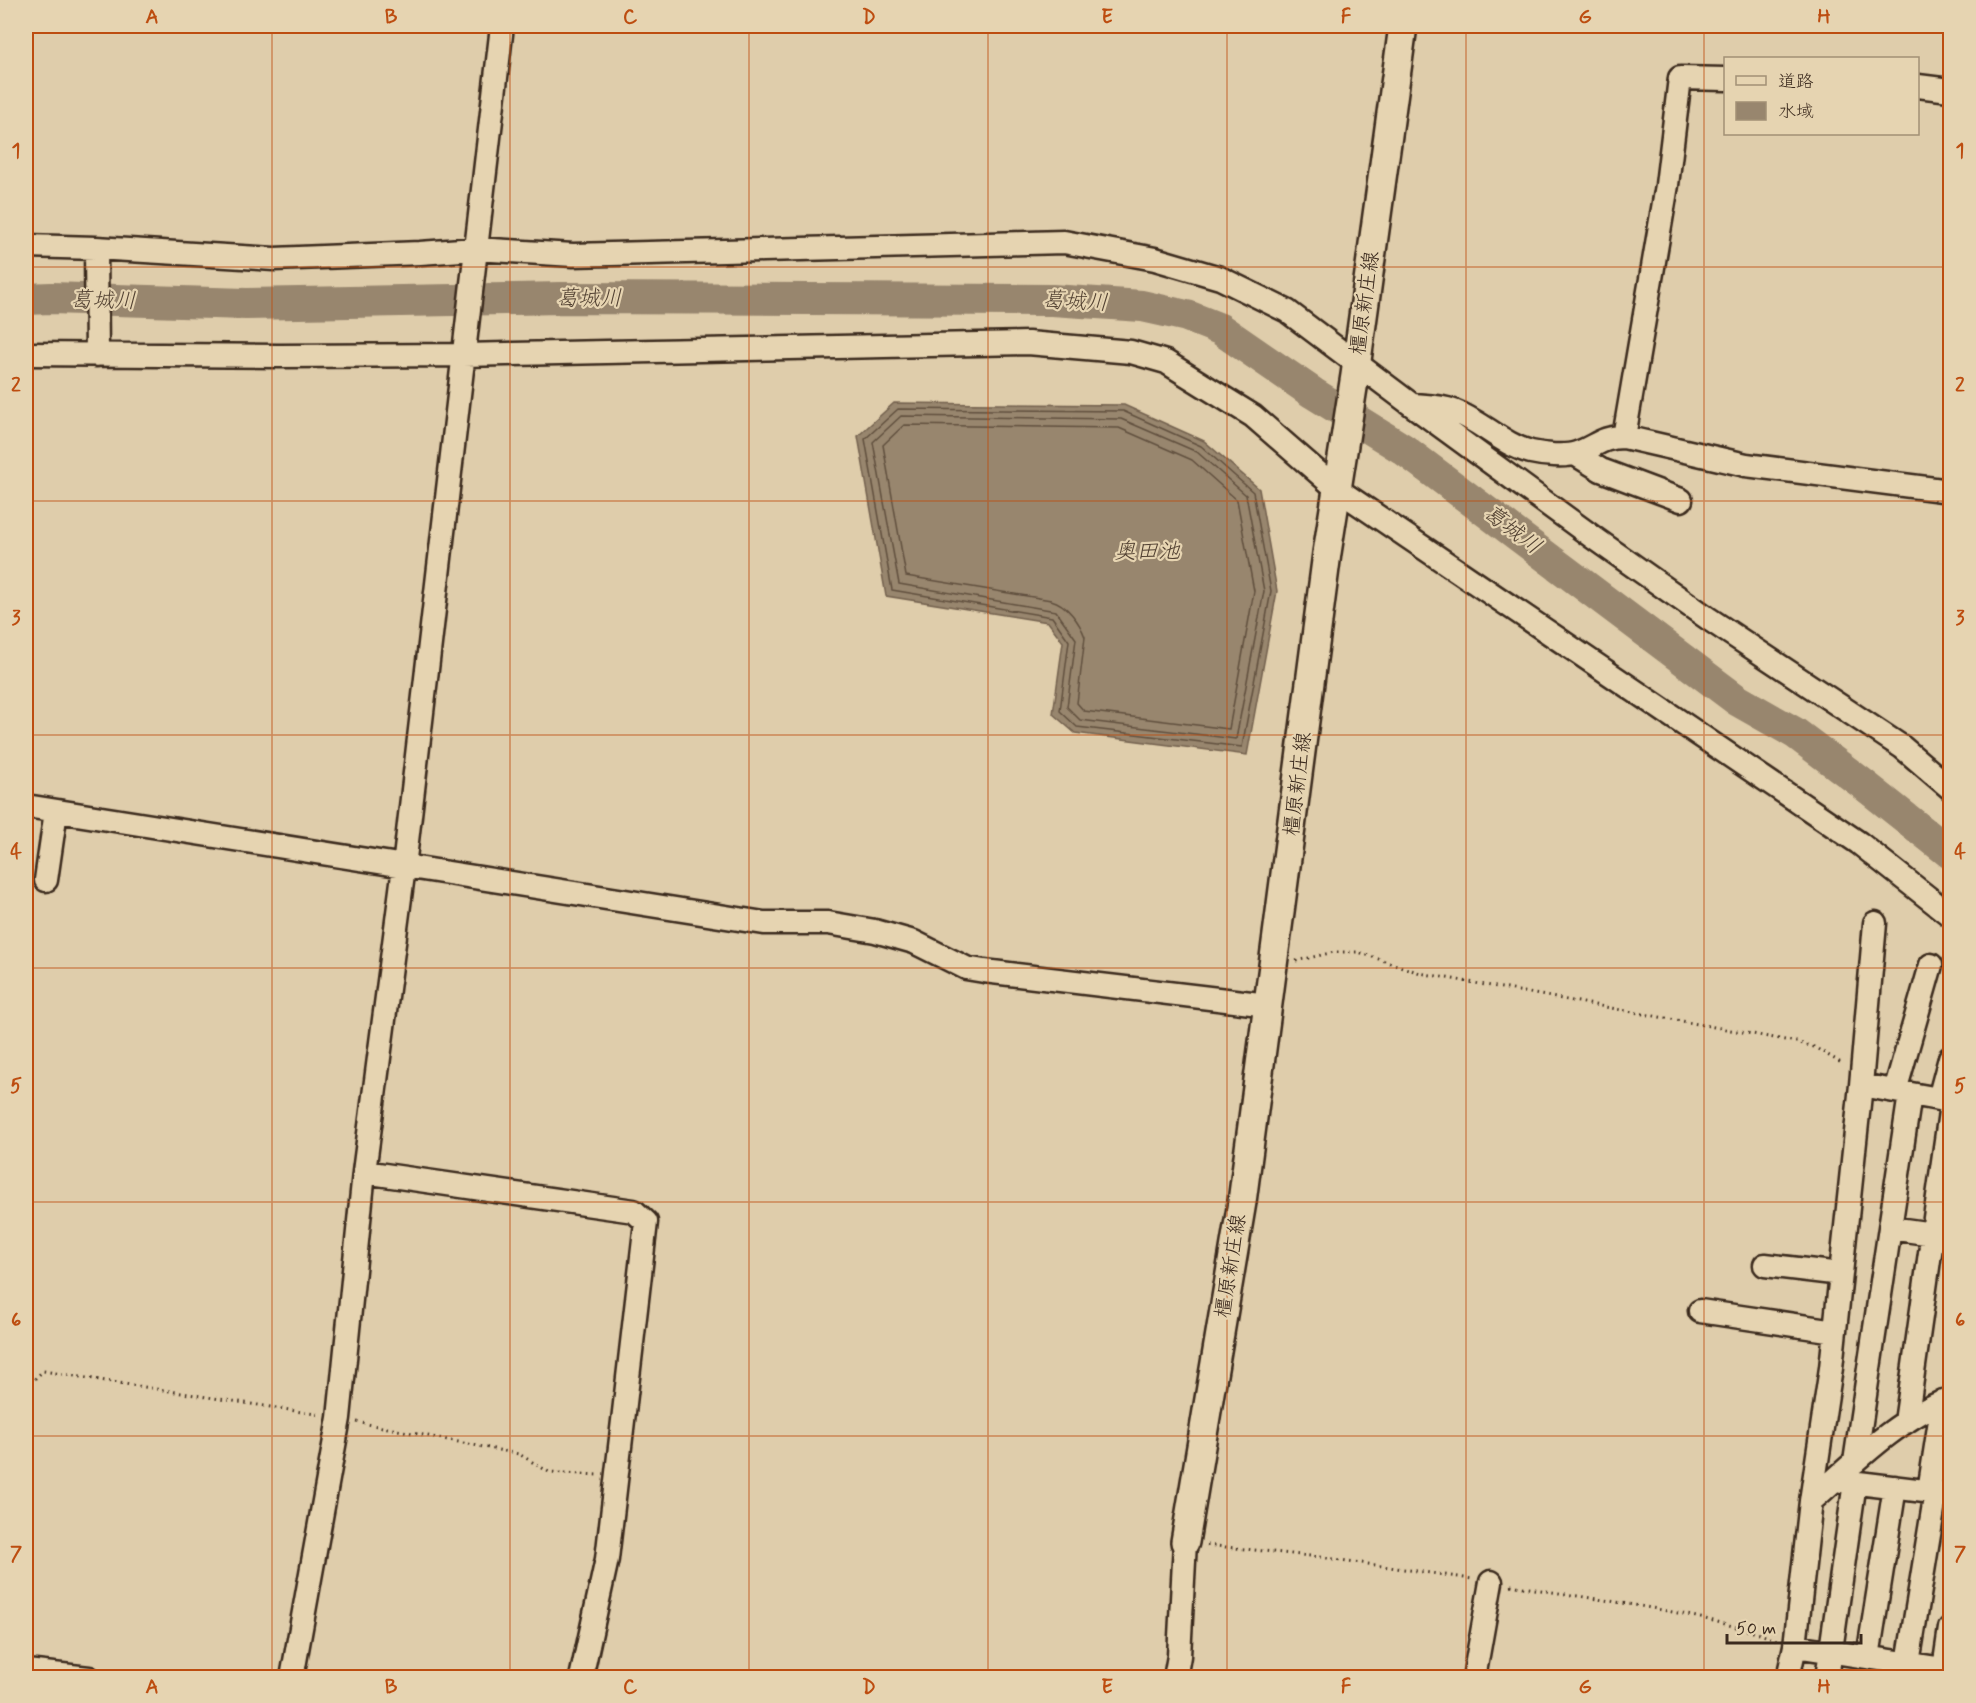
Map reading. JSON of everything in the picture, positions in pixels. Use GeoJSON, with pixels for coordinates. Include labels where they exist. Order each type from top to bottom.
{"type":"FeatureCollection","features":[{"type":"Feature","properties":{"kind":"main road","name":"橿原新庄線"},"geometry":{"type":"LineString","coordinates":[[1185,1542],[1240,1214],[1403,26]]}},
{"type":"Feature","properties":{"kind":"street"},"geometry":{"type":"LineString","coordinates":[[292,1677],[339,1418],[364,1172],[404,867],[502,26]]}},
{"type":"Feature","properties":{"kind":"street"},"geometry":{"type":"LineString","coordinates":[[1624,437],[1667,185],[1680,78],[1724,79]]}},
{"type":"Feature","properties":{"kind":"street"},"geometry":{"type":"LineString","coordinates":[[1919,86],[1950,90]]}},
{"type":"Feature","properties":{"kind":"street"},"geometry":{"type":"LineString","coordinates":[[26,246],[96,256],[274,259],[420,253],[474,256],[573,255],[1064,242],[1155,259],[1220,278],[1287,311],[1355,369],[1412,405],[1709,620],[1902,747],[1950,788]]}},
{"type":"Feature","properties":{"kind":"street"},"geometry":{"type":"LineString","coordinates":[[96,256],[96,348]]}},
{"type":"Feature","properties":{"kind":"street"},"geometry":{"type":"LineString","coordinates":[[26,354],[96,348],[290,356],[464,350],[1029,343],[1131,352],[1166,362],[1253,416],[1340,476],[1859,843],[1950,915]]}},
{"type":"Feature","properties":{"kind":"street"},"geometry":{"type":"LineString","coordinates":[[1412,405],[1437,406],[1454,411],[1509,443],[1530,452],[1575,454],[1609,437],[1624,437],[1746,465],[1950,491]]}},
{"type":"Feature","properties":{"kind":"street"},"geometry":{"type":"LineString","coordinates":[[1575,454],[1601,470],[1681,500]]}},
{"type":"Feature","properties":{"kind":"street"},"geometry":{"type":"LineString","coordinates":[[26,806],[764,923],[828,923],[852,927],[914,942],[966,968],[984,971],[1268,1005]]}},
{"type":"Feature","properties":{"kind":"street"},"geometry":{"type":"LineString","coordinates":[[46,880],[56,811]]}},
{"type":"Feature","properties":{"kind":"street"},"geometry":{"type":"LineString","coordinates":[[1788,1677],[1835,1331],[1862,1081],[1875,923]]}},
{"type":"Feature","properties":{"kind":"street"},"geometry":{"type":"LineString","coordinates":[[1827,1677],[1832,1652],[1848,1475],[1890,1228],[1903,1092],[1931,964]]}},
{"type":"Feature","properties":{"kind":"street"},"geometry":{"type":"LineString","coordinates":[[1906,1422],[1933,1234],[1950,1058]]}},
{"type":"Feature","properties":{"kind":"street"},"geometry":{"type":"LineString","coordinates":[[1862,1081],[1947,1104]]}},
{"type":"Feature","properties":{"kind":"street"},"geometry":{"type":"LineString","coordinates":[[364,1172],[634,1211],[646,1222],[607,1558],[581,1677]]}},
{"type":"Feature","properties":{"kind":"street"},"geometry":{"type":"LineString","coordinates":[[1890,1228],[1933,1234]]}},
{"type":"Feature","properties":{"kind":"street"},"geometry":{"type":"LineString","coordinates":[[1765,1265],[1841,1274]]}},
{"type":"Feature","properties":{"kind":"street"},"geometry":{"type":"LineString","coordinates":[[1700,1311],[1835,1331]]}},
{"type":"Feature","properties":{"kind":"street"},"geometry":{"type":"LineString","coordinates":[[1811,1501],[1848,1475],[1906,1422],[1948,1398]]}},
{"type":"Feature","properties":{"kind":"street"},"geometry":{"type":"LineString","coordinates":[[1912,1668],[1939,1493],[1948,1398]]}},
{"type":"Feature","properties":{"kind":"street"},"geometry":{"type":"LineString","coordinates":[[1848,1475],[1895,1487],[1939,1493]]}},
{"type":"Feature","properties":{"kind":"street"},"geometry":{"type":"LineString","coordinates":[[1871,1664],[1895,1487]]}},
{"type":"Feature","properties":{"kind":"street"},"geometry":{"type":"LineString","coordinates":[[1175,1677],[1179,1656],[1185,1542]]}},
{"type":"Feature","properties":{"kind":"street"},"geometry":{"type":"LineString","coordinates":[[1474,1677],[1491,1582]]}},
{"type":"Feature","properties":{"kind":"street"},"geometry":{"type":"LineString","coordinates":[[1794,1646],[1832,1652],[1871,1664],[1947,1669],[1950,1628]]}},
{"type":"Feature","properties":{"kind":"street"},"geometry":{"type":"LineString","coordinates":[[26,1671],[89,1677]]}},
{"type":"Feature","properties":{"kind":"path"},"geometry":{"type":"LineString","coordinates":[[1274,966],[1334,952],[1358,952],[1420,973],[1796,1042],[1814,1047],[1862,1081]]}},
{"type":"Feature","properties":{"kind":"path"},"geometry":{"type":"LineString","coordinates":[[26,1387],[43,1371],[339,1418],[519,1454],[549,1472],[617,1476]]}},
{"type":"Feature","properties":{"kind":"water","name":"奥田池"},"geometry":{"type":"Polygon","coordinates":[[[894,403],[1124,405],[1204,441],[1259,489],[1277,591],[1247,755],[1075,733],[1053,714],[1063,642],[1048,622],[886,596],[858,436],[894,403]]]}},
{"type":"Feature","properties":{"kind":"waterway","name":"葛城川"},"geometry":{"type":"LineString","coordinates":[[26,299],[246,304],[561,298],[1052,300],[1142,306],[1187,316],[1220,329],[1313,393],[1403,449],[1737,700],[1795,733],[1950,853]]}}]}
